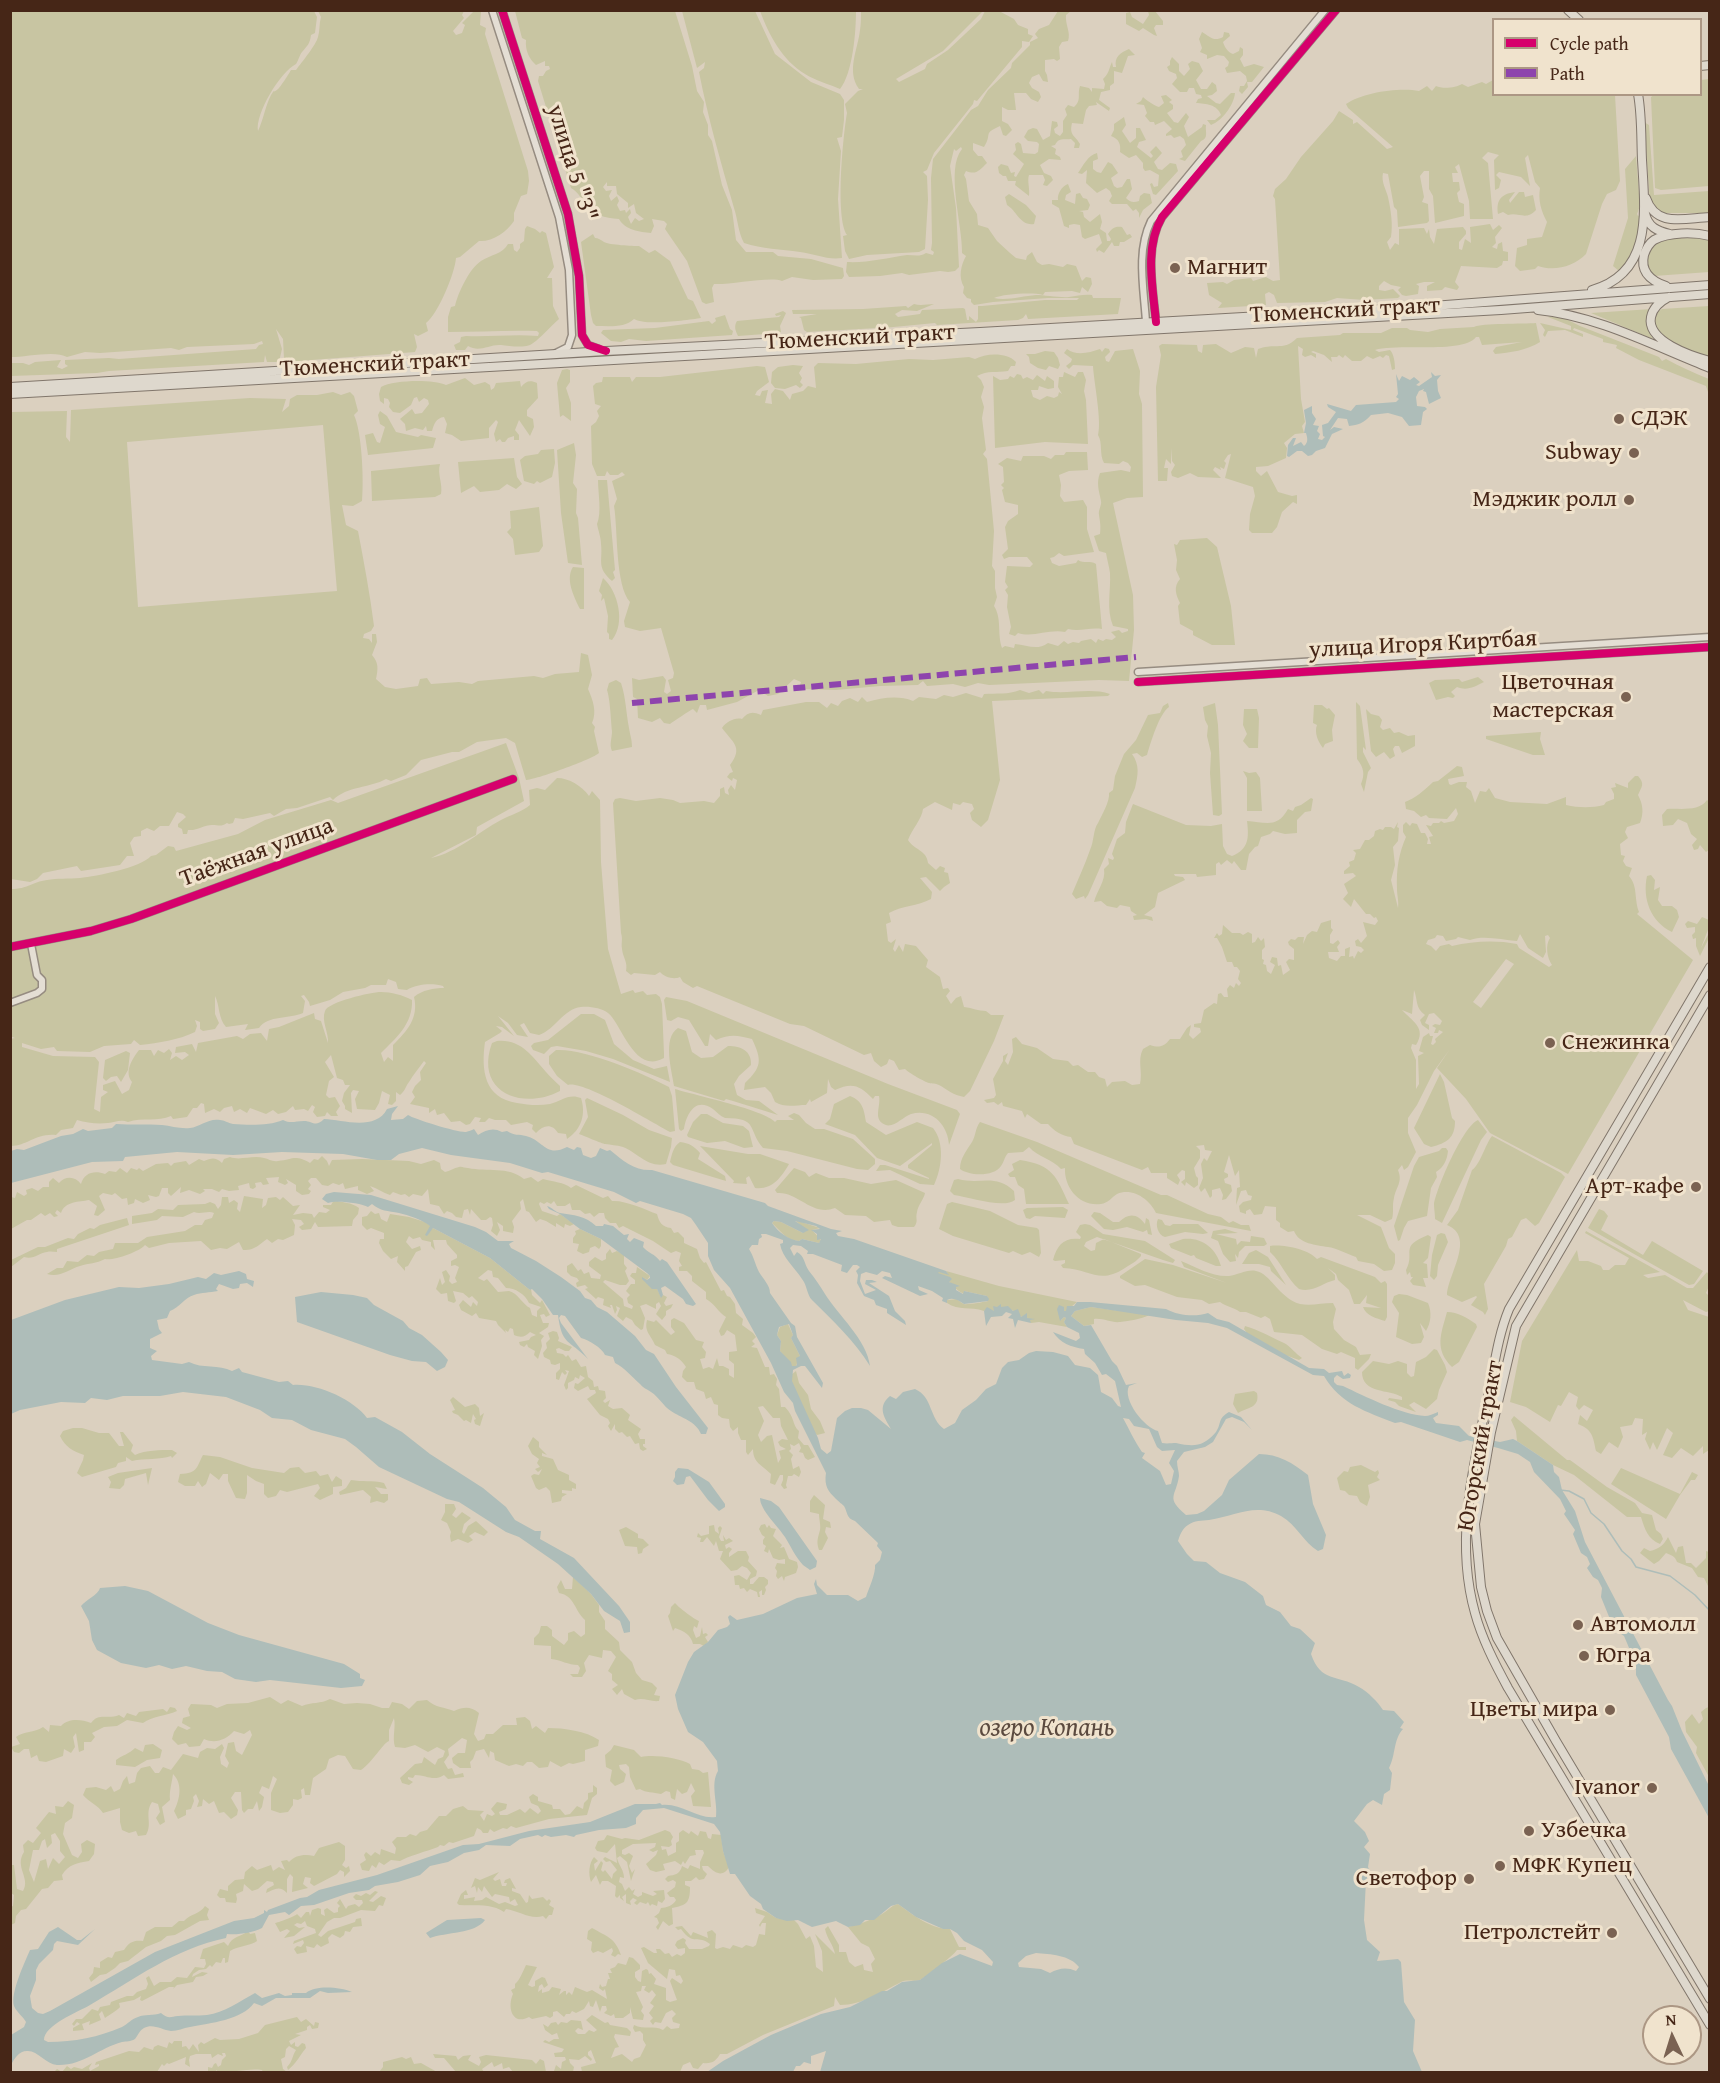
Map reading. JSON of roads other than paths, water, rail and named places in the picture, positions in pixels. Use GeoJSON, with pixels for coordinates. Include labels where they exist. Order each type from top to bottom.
{"type":"FeatureCollection","features":[{"type":"Feature","properties":{"kind":"main road"},"geometry":{"type":"LineString","coordinates":[[1570,295],[1608,285],[1624,273],[1635,258],[1640,245],[1644,194],[1638,96]]}},
{"type":"Feature","properties":{"kind":"main road"},"geometry":{"type":"LineString","coordinates":[[1644,194],[1652,212],[1664,219],[1710,217]]}},
{"type":"Feature","properties":{"kind":"main road"},"geometry":{"type":"LineString","coordinates":[[1644,207],[1645,216],[1652,227],[1659,231],[1675,235],[1710,236]]}},
{"type":"Feature","properties":{"kind":"main road"},"geometry":{"type":"LineString","coordinates":[[1675,235],[1652,241],[1646,250],[1643,266],[1648,276],[1653,281],[1676,291],[1655,306],[1650,321],[1653,333],[1663,342],[1710,361]]}},
{"type":"Feature","properties":{"kind":"main road","name":"Тюменский тракт"},"geometry":{"type":"LineString","coordinates":[[10,394],[1501,310],[1676,291],[1710,285]]}},
{"type":"Feature","properties":{"kind":"main road","name":"Тюменский тракт"},"geometry":{"type":"LineString","coordinates":[[10,387],[606,351],[1419,307],[1570,295],[1676,291],[1710,294]]}},
{"type":"Feature","properties":{"kind":"main road"},"geometry":{"type":"LineString","coordinates":[[1501,310],[1532,309],[1584,318],[1710,368]]}},
{"type":"Feature","properties":{"kind":"main road","name":"Югорский тракт"},"geometry":{"type":"LineString","coordinates":[[1710,967],[1518,1293],[1504,1321],[1469,1496],[1465,1536],[1467,1575],[1475,1613],[1492,1659],[1710,2025]]}},
{"type":"Feature","properties":{"kind":"main road","name":"Югорский тракт"},"geometry":{"type":"LineString","coordinates":[[1710,995],[1516,1326],[1496,1408],[1475,1524],[1478,1571],[1486,1611],[1497,1638],[1710,1999]]}},
{"type":"Feature","properties":{"kind":"main road"},"geometry":{"type":"LineString","coordinates":[[1504,1321],[1516,1326]]}},
{"type":"Feature","properties":{"kind":"street","name":"улица 5 \"З\""},"geometry":{"type":"LineString","coordinates":[[492,10],[547,177],[567,253],[572,335],[568,346],[554,354]]}},
{"type":"Feature","properties":{"kind":"street","name":"улица 5 \"З\""},"geometry":{"type":"LineString","coordinates":[[502,10],[568,214],[579,276],[582,335],[588,345],[606,351]]}},
{"type":"Feature","properties":{"kind":"street"},"geometry":{"type":"LineString","coordinates":[[1146,322],[1143,250],[1145,234],[1151,221],[1325,10]]}},
{"type":"Feature","properties":{"kind":"street"},"geometry":{"type":"LineString","coordinates":[[1156,322],[1151,254],[1154,233],[1162,217],[1336,10]]}},
{"type":"Feature","properties":{"kind":"street","name":"улица Игоря Киртбая"},"geometry":{"type":"LineString","coordinates":[[1138,672],[1710,637]]}},
{"type":"Feature","properties":{"kind":"street","name":"улица Игоря Киртбая"},"geometry":{"type":"LineString","coordinates":[[1138,682],[1710,647]]}},
{"type":"Feature","properties":{"kind":"street","name":"Таёжная улица"},"geometry":{"type":"LineString","coordinates":[[10,947],[91,931],[155,911],[288,860],[351,840],[379,827],[513,779]]}},
{"type":"Feature","properties":{"kind":"street"},"geometry":{"type":"LineString","coordinates":[[10,1003],[42,989],[42,980],[37,975],[31,944]]}},
{"type":"Feature","properties":{"kind":"water"},"geometry":{"type":"Polygon","coordinates":[[[1431,372],[1435,376],[1441,375],[1437,380],[1441,398],[1429,404],[1424,389],[1419,391],[1416,397],[1417,406],[1427,409],[1423,412],[1421,425],[1409,426],[1402,417],[1388,413],[1371,415],[1361,423],[1349,426],[1347,419],[1338,418],[1330,430],[1334,427],[1343,429],[1332,434],[1325,448],[1308,456],[1302,451],[1297,451],[1287,456],[1288,445],[1293,438],[1296,438],[1293,446],[1301,442],[1304,446],[1307,443],[1306,433],[1304,433],[1306,423],[1304,410],[1312,406],[1312,413],[1316,419],[1313,425],[1319,426],[1318,439],[1322,440],[1325,437],[1322,425],[1328,423],[1336,412],[1327,404],[1351,411],[1356,405],[1396,402],[1399,399],[1396,397],[1398,394],[1396,374],[1399,381],[1402,376],[1410,380],[1414,377],[1420,382],[1416,385],[1419,386],[1432,377],[1431,372]]]}},
{"type":"Feature","properties":{"kind":"water","name":"озеро Копань"},"geometry":{"type":"Polygon","coordinates":[[[398,1106],[391,1120],[403,1119],[408,1115],[460,1131],[466,1132],[474,1129],[478,1135],[490,1130],[507,1131],[532,1138],[549,1149],[581,1148],[583,1155],[591,1158],[596,1156],[600,1148],[610,1150],[635,1167],[765,1203],[831,1229],[842,1231],[836,1233],[838,1236],[854,1239],[946,1271],[949,1275],[938,1273],[950,1277],[952,1279],[949,1282],[960,1286],[956,1287],[956,1290],[963,1294],[964,1291],[987,1296],[988,1301],[964,1304],[951,1299],[947,1300],[947,1303],[932,1291],[918,1286],[919,1290],[928,1294],[920,1296],[882,1278],[885,1276],[892,1278],[890,1273],[882,1271],[877,1275],[866,1272],[861,1274],[860,1281],[865,1294],[876,1290],[865,1284],[866,1280],[877,1282],[869,1283],[889,1296],[895,1311],[906,1325],[887,1313],[887,1309],[876,1305],[874,1300],[864,1296],[857,1283],[856,1271],[860,1267],[853,1265],[847,1273],[841,1271],[842,1265],[807,1254],[808,1251],[801,1246],[793,1245],[790,1248],[794,1256],[797,1252],[802,1256],[809,1271],[858,1337],[868,1356],[870,1366],[850,1339],[810,1298],[804,1281],[783,1253],[780,1244],[783,1240],[761,1234],[758,1245],[752,1245],[749,1249],[770,1293],[795,1326],[797,1337],[823,1383],[822,1388],[805,1366],[793,1370],[792,1381],[821,1449],[827,1454],[831,1451],[837,1418],[845,1411],[852,1408],[868,1410],[891,1429],[883,1412],[886,1400],[890,1396],[896,1399],[903,1392],[915,1389],[925,1397],[944,1429],[955,1423],[962,1410],[986,1389],[996,1384],[1002,1368],[1008,1362],[1019,1360],[1036,1351],[1068,1356],[1075,1365],[1090,1368],[1098,1375],[1101,1392],[1121,1407],[1115,1381],[1106,1374],[1102,1375],[1095,1363],[1085,1354],[1084,1349],[1066,1344],[1053,1332],[1076,1341],[1080,1338],[1079,1333],[1067,1327],[1064,1322],[1066,1318],[1060,1321],[1057,1309],[1059,1305],[1066,1311],[1067,1306],[1074,1306],[1077,1302],[1166,1309],[1187,1315],[1208,1313],[1217,1319],[1229,1322],[1309,1368],[1324,1369],[1329,1373],[1342,1371],[1344,1376],[1348,1373],[1351,1375],[1350,1378],[1343,1379],[1337,1375],[1334,1382],[1337,1385],[1416,1415],[1427,1416],[1438,1412],[1438,1415],[1433,1418],[1436,1423],[1459,1426],[1469,1436],[1500,1442],[1513,1439],[1517,1441],[1553,1465],[1562,1490],[1575,1511],[1585,1542],[1672,1706],[1709,1786],[1709,1818],[1671,1749],[1669,1737],[1636,1675],[1636,1665],[1624,1636],[1614,1629],[1601,1597],[1602,1588],[1587,1568],[1590,1564],[1587,1557],[1581,1553],[1573,1534],[1575,1530],[1564,1514],[1566,1511],[1560,1499],[1534,1472],[1530,1462],[1518,1454],[1467,1440],[1460,1442],[1401,1422],[1395,1423],[1364,1411],[1338,1394],[1324,1376],[1313,1375],[1227,1328],[1208,1323],[1091,1307],[1075,1311],[1071,1316],[1084,1326],[1091,1325],[1126,1385],[1137,1383],[1129,1386],[1129,1399],[1141,1419],[1158,1431],[1162,1443],[1198,1445],[1207,1441],[1218,1429],[1221,1419],[1229,1412],[1241,1417],[1252,1430],[1244,1422],[1232,1417],[1226,1419],[1213,1442],[1205,1447],[1184,1452],[1177,1461],[1179,1476],[1174,1500],[1186,1515],[1204,1511],[1222,1495],[1229,1480],[1259,1454],[1285,1460],[1308,1475],[1313,1504],[1326,1535],[1323,1549],[1318,1551],[1281,1516],[1263,1510],[1245,1511],[1193,1522],[1184,1528],[1178,1541],[1194,1561],[1206,1562],[1220,1573],[1245,1582],[1263,1596],[1266,1605],[1280,1612],[1291,1626],[1300,1629],[1315,1643],[1311,1654],[1320,1670],[1359,1687],[1383,1710],[1394,1711],[1404,1722],[1400,1728],[1403,1729],[1389,1768],[1392,1773],[1390,1790],[1384,1794],[1382,1805],[1373,1800],[1354,1821],[1365,1832],[1369,1841],[1364,1847],[1370,1854],[1364,1920],[1367,1940],[1380,1952],[1377,1961],[1398,1959],[1401,1962],[1404,2002],[1415,2020],[1413,2051],[1422,2072],[820,2072],[826,2051],[811,2056],[811,2064],[804,2062],[796,2066],[793,2072],[707,2072],[771,2035],[821,2014],[850,2007],[902,1982],[920,1980],[942,1963],[960,1954],[992,1966],[993,1962],[982,1950],[964,1941],[957,1933],[916,1917],[898,1904],[891,1906],[874,1920],[865,1920],[860,1925],[848,1927],[836,1921],[812,1927],[798,1920],[787,1921],[776,1918],[750,1896],[735,1874],[730,1874],[720,1832],[714,1824],[664,1808],[643,1810],[636,1818],[636,1824],[626,1828],[599,1830],[574,1837],[538,1835],[520,1839],[510,1846],[486,1845],[448,1862],[430,1866],[420,1875],[375,1886],[369,1890],[349,1893],[314,1905],[301,1906],[289,1915],[285,1912],[269,1915],[262,1928],[245,1933],[227,1934],[226,1938],[190,1949],[155,1966],[55,2024],[45,2034],[44,2040],[48,2042],[67,2041],[95,2036],[122,2027],[133,2019],[161,2013],[169,2017],[213,2014],[255,1993],[262,1998],[279,1993],[285,1996],[292,1995],[292,1993],[306,1993],[322,1988],[352,1992],[320,1991],[310,1998],[276,1998],[262,2006],[254,2003],[249,2009],[225,2020],[176,2031],[154,2026],[147,2027],[141,2030],[133,2040],[122,2042],[83,2060],[66,2065],[53,2064],[31,2051],[24,2051],[15,2058],[11,2065],[11,2035],[24,2027],[26,2022],[14,2006],[13,2000],[19,1978],[30,1950],[38,1949],[49,1932],[58,1927],[77,1940],[81,1940],[95,1929],[78,1945],[57,1941],[53,1950],[39,1964],[30,1996],[32,2008],[38,2013],[43,2014],[50,2011],[155,1952],[234,1921],[254,1918],[264,1913],[264,1910],[267,1912],[319,1890],[377,1875],[463,1845],[479,1844],[529,1831],[590,1822],[635,1804],[660,1803],[703,1816],[716,1817],[714,1788],[718,1771],[717,1761],[703,1742],[688,1732],[678,1709],[675,1695],[694,1652],[708,1642],[718,1630],[730,1624],[728,1617],[730,1615],[737,1620],[763,1614],[797,1598],[817,1594],[814,1584],[816,1579],[817,1585],[827,1595],[848,1595],[858,1601],[866,1597],[875,1565],[880,1560],[882,1552],[877,1546],[878,1543],[850,1518],[844,1506],[829,1491],[826,1485],[826,1473],[793,1403],[784,1392],[771,1363],[730,1288],[714,1270],[708,1256],[708,1243],[691,1218],[683,1214],[640,1201],[636,1203],[614,1192],[548,1172],[542,1173],[510,1163],[451,1155],[422,1148],[399,1154],[391,1160],[343,1154],[282,1152],[233,1155],[177,1152],[125,1157],[123,1161],[92,1162],[11,1183],[11,1151],[24,1150],[83,1129],[88,1131],[112,1128],[116,1124],[190,1128],[216,1120],[252,1125],[283,1120],[307,1121],[316,1124],[324,1119],[358,1123],[375,1120],[387,1109],[398,1106]],[[795,1221],[809,1230],[803,1233],[781,1222],[772,1223],[791,1239],[819,1243],[821,1239],[817,1240],[817,1234],[811,1230],[820,1229],[816,1226],[795,1221]],[[789,1324],[779,1327],[777,1335],[781,1341],[780,1351],[792,1366],[796,1366],[796,1358],[800,1356],[791,1338],[793,1335],[789,1324]],[[1123,1418],[1139,1448],[1145,1453],[1142,1458],[1160,1471],[1166,1485],[1171,1484],[1174,1471],[1169,1463],[1175,1450],[1162,1451],[1157,1447],[1149,1429],[1134,1426],[1129,1419],[1123,1418]],[[1036,1953],[1026,1956],[1018,1963],[1019,1967],[1041,1969],[1050,1973],[1063,1969],[1076,1971],[1079,1967],[1059,1956],[1036,1953]]]}},
{"type":"Feature","properties":{"kind":"water"},"geometry":{"type":"Polygon","coordinates":[[[334,1192],[371,1195],[475,1227],[498,1241],[514,1241],[509,1244],[511,1248],[536,1261],[580,1291],[585,1298],[607,1312],[635,1336],[646,1350],[654,1354],[708,1428],[706,1434],[701,1434],[692,1423],[668,1409],[654,1394],[642,1387],[615,1363],[613,1357],[605,1355],[595,1345],[581,1338],[565,1316],[561,1315],[559,1318],[561,1323],[588,1359],[564,1337],[558,1315],[553,1315],[532,1289],[530,1290],[490,1258],[433,1228],[427,1236],[425,1235],[430,1226],[411,1216],[381,1209],[372,1204],[368,1207],[348,1202],[328,1203],[322,1199],[326,1194],[334,1192]]]}},
{"type":"Feature","properties":{"kind":"water"},"geometry":{"type":"Polygon","coordinates":[[[547,1206],[558,1212],[584,1218],[596,1226],[604,1224],[613,1226],[624,1235],[629,1234],[627,1239],[630,1242],[634,1238],[644,1242],[645,1249],[660,1261],[662,1259],[667,1262],[696,1304],[693,1306],[686,1304],[683,1299],[665,1286],[661,1288],[663,1295],[661,1298],[657,1289],[652,1289],[642,1279],[642,1277],[647,1280],[650,1278],[647,1273],[601,1239],[580,1229],[547,1206]]]}},
{"type":"Feature","properties":{"kind":"water"},"geometry":{"type":"Polygon","coordinates":[[[239,1271],[246,1274],[247,1279],[254,1281],[253,1287],[247,1283],[240,1284],[239,1288],[233,1289],[219,1284],[216,1289],[218,1291],[191,1296],[170,1311],[167,1318],[157,1320],[162,1333],[150,1339],[150,1348],[157,1351],[151,1356],[152,1360],[182,1364],[189,1362],[232,1371],[239,1368],[242,1372],[279,1382],[288,1381],[293,1385],[323,1390],[353,1405],[367,1418],[375,1417],[402,1432],[430,1454],[483,1488],[506,1507],[515,1520],[535,1531],[541,1531],[540,1539],[574,1558],[619,1606],[630,1622],[630,1632],[624,1633],[620,1621],[604,1611],[591,1594],[558,1564],[519,1537],[506,1532],[459,1502],[447,1499],[379,1467],[345,1439],[311,1430],[292,1420],[272,1418],[260,1410],[226,1397],[183,1392],[160,1396],[123,1396],[107,1400],[91,1398],[85,1403],[61,1402],[11,1414],[11,1320],[65,1300],[119,1287],[139,1288],[169,1284],[198,1277],[206,1279],[214,1273],[221,1275],[239,1271]]]}},
{"type":"Feature","properties":{"kind":"water"},"geometry":{"type":"Polygon","coordinates":[[[321,1292],[367,1298],[374,1305],[403,1321],[409,1328],[422,1335],[448,1360],[445,1367],[437,1371],[426,1362],[390,1355],[297,1322],[295,1297],[321,1292]]]}},
{"type":"Feature","properties":{"kind":"water"},"geometry":{"type":"Polygon","coordinates":[[[1001,1304],[1001,1307],[1008,1306],[1013,1311],[1018,1309],[1021,1317],[1027,1313],[1027,1318],[1035,1319],[1030,1320],[1031,1323],[1018,1320],[1015,1328],[1013,1319],[1008,1318],[1012,1314],[1006,1312],[1002,1316],[991,1317],[986,1326],[984,1311],[987,1307],[994,1311],[993,1306],[997,1307],[1001,1304]]]}},
{"type":"Feature","properties":{"kind":"water"},"geometry":{"type":"Polygon","coordinates":[[[678,1468],[688,1469],[709,1482],[725,1507],[719,1511],[690,1476],[686,1477],[684,1484],[677,1485],[673,1481],[678,1468]]]}},
{"type":"Feature","properties":{"kind":"water"},"geometry":{"type":"Polygon","coordinates":[[[760,1498],[771,1501],[779,1507],[817,1561],[816,1567],[810,1570],[800,1562],[785,1537],[766,1513],[760,1498]]]}},
{"type":"Feature","properties":{"kind":"water"},"geometry":{"type":"Polygon","coordinates":[[[125,1586],[148,1591],[208,1623],[239,1635],[344,1664],[365,1680],[362,1686],[341,1688],[270,1680],[256,1682],[235,1679],[222,1672],[186,1666],[172,1669],[159,1665],[146,1668],[121,1663],[97,1650],[92,1640],[89,1621],[81,1606],[100,1588],[125,1586]]]}},
{"type":"Feature","properties":{"kind":"water"},"geometry":{"type":"Polygon","coordinates":[[[481,1918],[485,1920],[480,1925],[467,1930],[430,1938],[426,1933],[447,1920],[481,1918]]]}},
{"type":"Feature","properties":{"kind":"waterway"},"geometry":{"type":"LineString","coordinates":[[1560,1490],[1569,1491],[1584,1499],[1591,1513],[1604,1524],[1636,1567],[1670,1576],[1695,1595],[1710,1611]]}},
{"type":"Feature","properties":{"kind":"place","name":"Магнит"},"geometry":{"type":"Point","coordinates":[1175,268]}},
{"type":"Feature","properties":{"kind":"place","name":"СДЭК"},"geometry":{"type":"Point","coordinates":[1619,419]}},
{"type":"Feature","properties":{"kind":"place","name":"Subway"},"geometry":{"type":"Point","coordinates":[1634,453]}},
{"type":"Feature","properties":{"kind":"place","name":"Мэджик ролл"},"geometry":{"type":"Point","coordinates":[1629,500]}},
{"type":"Feature","properties":{"kind":"place","name":"Цветочная мастерская"},"geometry":{"type":"Point","coordinates":[1626,697]}},
{"type":"Feature","properties":{"kind":"place","name":"Снежинка"},"geometry":{"type":"Point","coordinates":[1550,1043]}},
{"type":"Feature","properties":{"kind":"place","name":"Арт-кафе"},"geometry":{"type":"Point","coordinates":[1696,1187]}},
{"type":"Feature","properties":{"kind":"place","name":"Автомолл"},"geometry":{"type":"Point","coordinates":[1578,1625]}},
{"type":"Feature","properties":{"kind":"place","name":"Югра"},"geometry":{"type":"Point","coordinates":[1584,1656]}},
{"type":"Feature","properties":{"kind":"place","name":"Цветы мира"},"geometry":{"type":"Point","coordinates":[1610,1710]}},
{"type":"Feature","properties":{"kind":"place","name":"Ivanor"},"geometry":{"type":"Point","coordinates":[1652,1788]}},
{"type":"Feature","properties":{"kind":"place","name":"Узбечка"},"geometry":{"type":"Point","coordinates":[1529,1831]}},
{"type":"Feature","properties":{"kind":"place","name":"МФК Купец"},"geometry":{"type":"Point","coordinates":[1500,1866]}},
{"type":"Feature","properties":{"kind":"place","name":"Светофор"},"geometry":{"type":"Point","coordinates":[1469,1879]}},
{"type":"Feature","properties":{"kind":"place","name":"Петролстейт"},"geometry":{"type":"Point","coordinates":[1612,1933]}}]}
